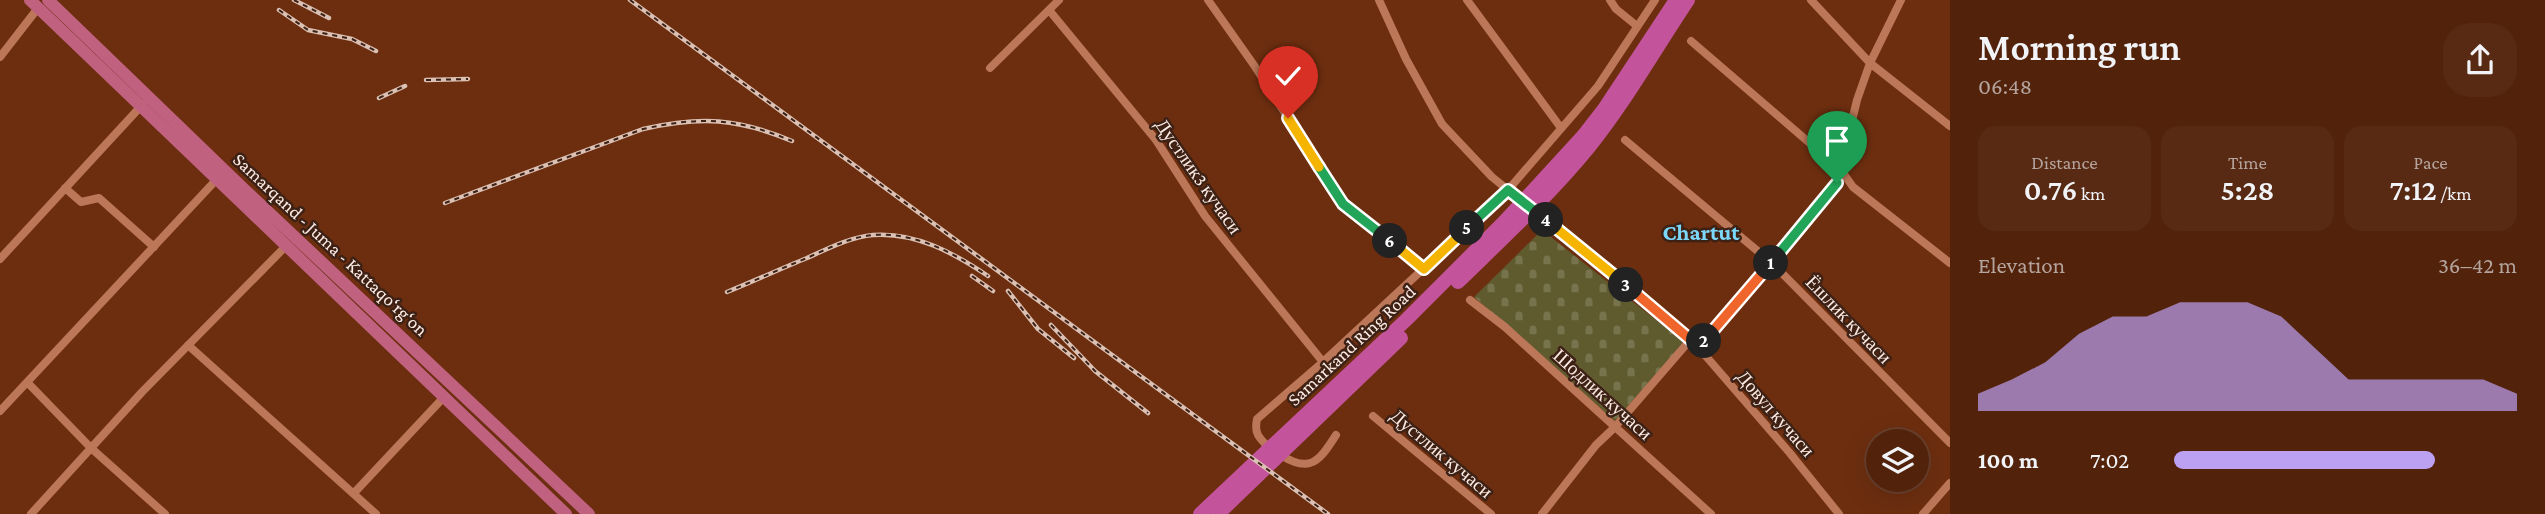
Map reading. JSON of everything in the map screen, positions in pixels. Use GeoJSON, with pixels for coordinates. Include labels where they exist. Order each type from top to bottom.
{"type":"FeatureCollection","features":[{"type":"Feature","properties":{"kind":"highway","name":"Samarkand Ring Road"},"geometry":{"type":"LineString","coordinates":[[1218,514],[1293,434],[1508,226],[1542,189],[1604,109],[1676,0]]}},
{"type":"Feature","properties":{"kind":"highway","name":"Samarkand Ring Road"},"geometry":{"type":"LineString","coordinates":[[1542,189],[1586,150],[1608,122],[1688,0]]}},
{"type":"Feature","properties":{"kind":"highway","name":"Samarkand Ring Road"},"geometry":{"type":"LineString","coordinates":[[1200,514],[1293,434]]}},
{"type":"Feature","properties":{"kind":"main road","name":"Samarqand - Juma - Kattaqo‘rg‘on"},"geometry":{"type":"LineString","coordinates":[[39,3],[228,174],[589,514]]}},
{"type":"Feature","properties":{"kind":"main road","name":"Samarqand - Juma - Kattaqo‘rg‘on"},"geometry":{"type":"LineString","coordinates":[[147,102],[217,179],[566,514]]}},
{"type":"Feature","properties":{"kind":"street"},"geometry":{"type":"LineString","coordinates":[[990,68],[1059,0]]}},
{"type":"Feature","properties":{"kind":"street"},"geometry":{"type":"LineString","coordinates":[[1208,0],[1256,68],[1343,204],[1424,269]]}},
{"type":"Feature","properties":{"kind":"street","name":"Довул кучаси"},"geometry":{"type":"LineString","coordinates":[[1379,0],[1406,59],[1442,124],[1492,177],[1691,339],[1839,514]]}},
{"type":"Feature","properties":{"kind":"street"},"geometry":{"type":"LineString","coordinates":[[1467,0],[1561,128]]}},
{"type":"Feature","properties":{"kind":"street"},"geometry":{"type":"LineString","coordinates":[[1610,0],[1616,9],[1637,26]]}},
{"type":"Feature","properties":{"kind":"street"},"geometry":{"type":"LineString","coordinates":[[1336,435],[1317,459],[1300,464],[1287,460],[1259,437],[1256,432],[1257,419],[1323,362],[1508,190],[1598,86],[1655,0]]}},
{"type":"Feature","properties":{"kind":"street"},"geometry":{"type":"LineString","coordinates":[[1811,0],[1870,63],[1950,126]]}},
{"type":"Feature","properties":{"kind":"street"},"geometry":{"type":"LineString","coordinates":[[1699,347],[1837,183],[1857,100],[1870,63],[1901,0]]}},
{"type":"Feature","properties":{"kind":"street"},"geometry":{"type":"LineString","coordinates":[[0,57],[39,3]]}},
{"type":"Feature","properties":{"kind":"street","name":"Дустлик3 кучаси"},"geometry":{"type":"LineString","coordinates":[[1049,10],[1156,140],[1205,216],[1323,362]]}},
{"type":"Feature","properties":{"kind":"street"},"geometry":{"type":"LineString","coordinates":[[1691,41],[1840,170],[1853,187],[1950,263]]}},
{"type":"Feature","properties":{"kind":"street"},"geometry":{"type":"LineString","coordinates":[[0,259],[147,102]]}},
{"type":"Feature","properties":{"kind":"street","name":"Ёшлик кучаси"},"geometry":{"type":"LineString","coordinates":[[1625,140],[1772,263],[1950,443]]}},
{"type":"Feature","properties":{"kind":"street"},"geometry":{"type":"LineString","coordinates":[[0,411],[217,179]]}},
{"type":"Feature","properties":{"kind":"street"},"geometry":{"type":"LineString","coordinates":[[65,188],[81,202],[99,198],[154,247]]}},
{"type":"Feature","properties":{"kind":"street"},"geometry":{"type":"LineString","coordinates":[[30,514],[188,345],[286,246]]}},
{"type":"Feature","properties":{"kind":"street","name":"Шодлик кучаси"},"geometry":{"type":"LineString","coordinates":[[1470,300],[1505,327],[1711,514]]}},
{"type":"Feature","properties":{"kind":"street"},"geometry":{"type":"LineString","coordinates":[[1542,514],[1596,445],[1615,427],[1691,339]]}},
{"type":"Feature","properties":{"kind":"street"},"geometry":{"type":"LineString","coordinates":[[188,345],[376,514]]}},
{"type":"Feature","properties":{"kind":"street"},"geometry":{"type":"LineString","coordinates":[[27,382],[91,448],[165,514]]}},
{"type":"Feature","properties":{"kind":"street"},"geometry":{"type":"LineString","coordinates":[[354,493],[444,397]]}},
{"type":"Feature","properties":{"kind":"street","name":"Дустлик кучаси"},"geometry":{"type":"LineString","coordinates":[[1373,416],[1491,514]]}},
{"type":"Feature","properties":{"kind":"street"},"geometry":{"type":"LineString","coordinates":[[1923,514],[1950,483]]}},
{"type":"Feature","properties":{"kind":"green space"},"geometry":{"type":"Polygon","coordinates":[[[1542,230],[1684,342],[1615,421],[1474,297],[1542,230]]]}},
{"type":"Feature","properties":{"kind":"railway"},"geometry":{"type":"LineString","coordinates":[[294,0],[329,18]]}},
{"type":"Feature","properties":{"kind":"railway"},"geometry":{"type":"LineString","coordinates":[[630,0],[1328,514]]}},
{"type":"Feature","properties":{"kind":"railway"},"geometry":{"type":"LineString","coordinates":[[279,10],[308,30],[352,39],[376,51]]}},
{"type":"Feature","properties":{"kind":"railway"},"geometry":{"type":"LineString","coordinates":[[426,80],[468,79]]}},
{"type":"Feature","properties":{"kind":"railway"},"geometry":{"type":"LineString","coordinates":[[379,98],[405,86]]}},
{"type":"Feature","properties":{"kind":"railway"},"geometry":{"type":"LineString","coordinates":[[445,203],[643,129],[664,125],[701,121],[736,124],[792,141]]}},
{"type":"Feature","properties":{"kind":"railway"},"geometry":{"type":"LineString","coordinates":[[727,292],[839,244],[873,235],[904,237],[934,246],[962,259],[988,276]]}},
{"type":"Feature","properties":{"kind":"railway"},"geometry":{"type":"LineString","coordinates":[[972,276],[993,291]]}},
{"type":"Feature","properties":{"kind":"railway"},"geometry":{"type":"LineString","coordinates":[[1008,291],[1038,329],[1074,358]]}},
{"type":"Feature","properties":{"kind":"railway"},"geometry":{"type":"LineString","coordinates":[[1051,325],[1095,371],[1148,413]]}},
{"type":"Feature","properties":{"kind":"district","name":"Chartut"},"geometry":{"type":"Point","coordinates":[1701,232]}},
{"type":"Feature","properties":{"kind":"route"},"geometry":{"type":"LineString","coordinates":[[1288,118],[1343,204],[1424,269],[1508,190],[1604,266],[1699,347],[1837,183]]}}]}
